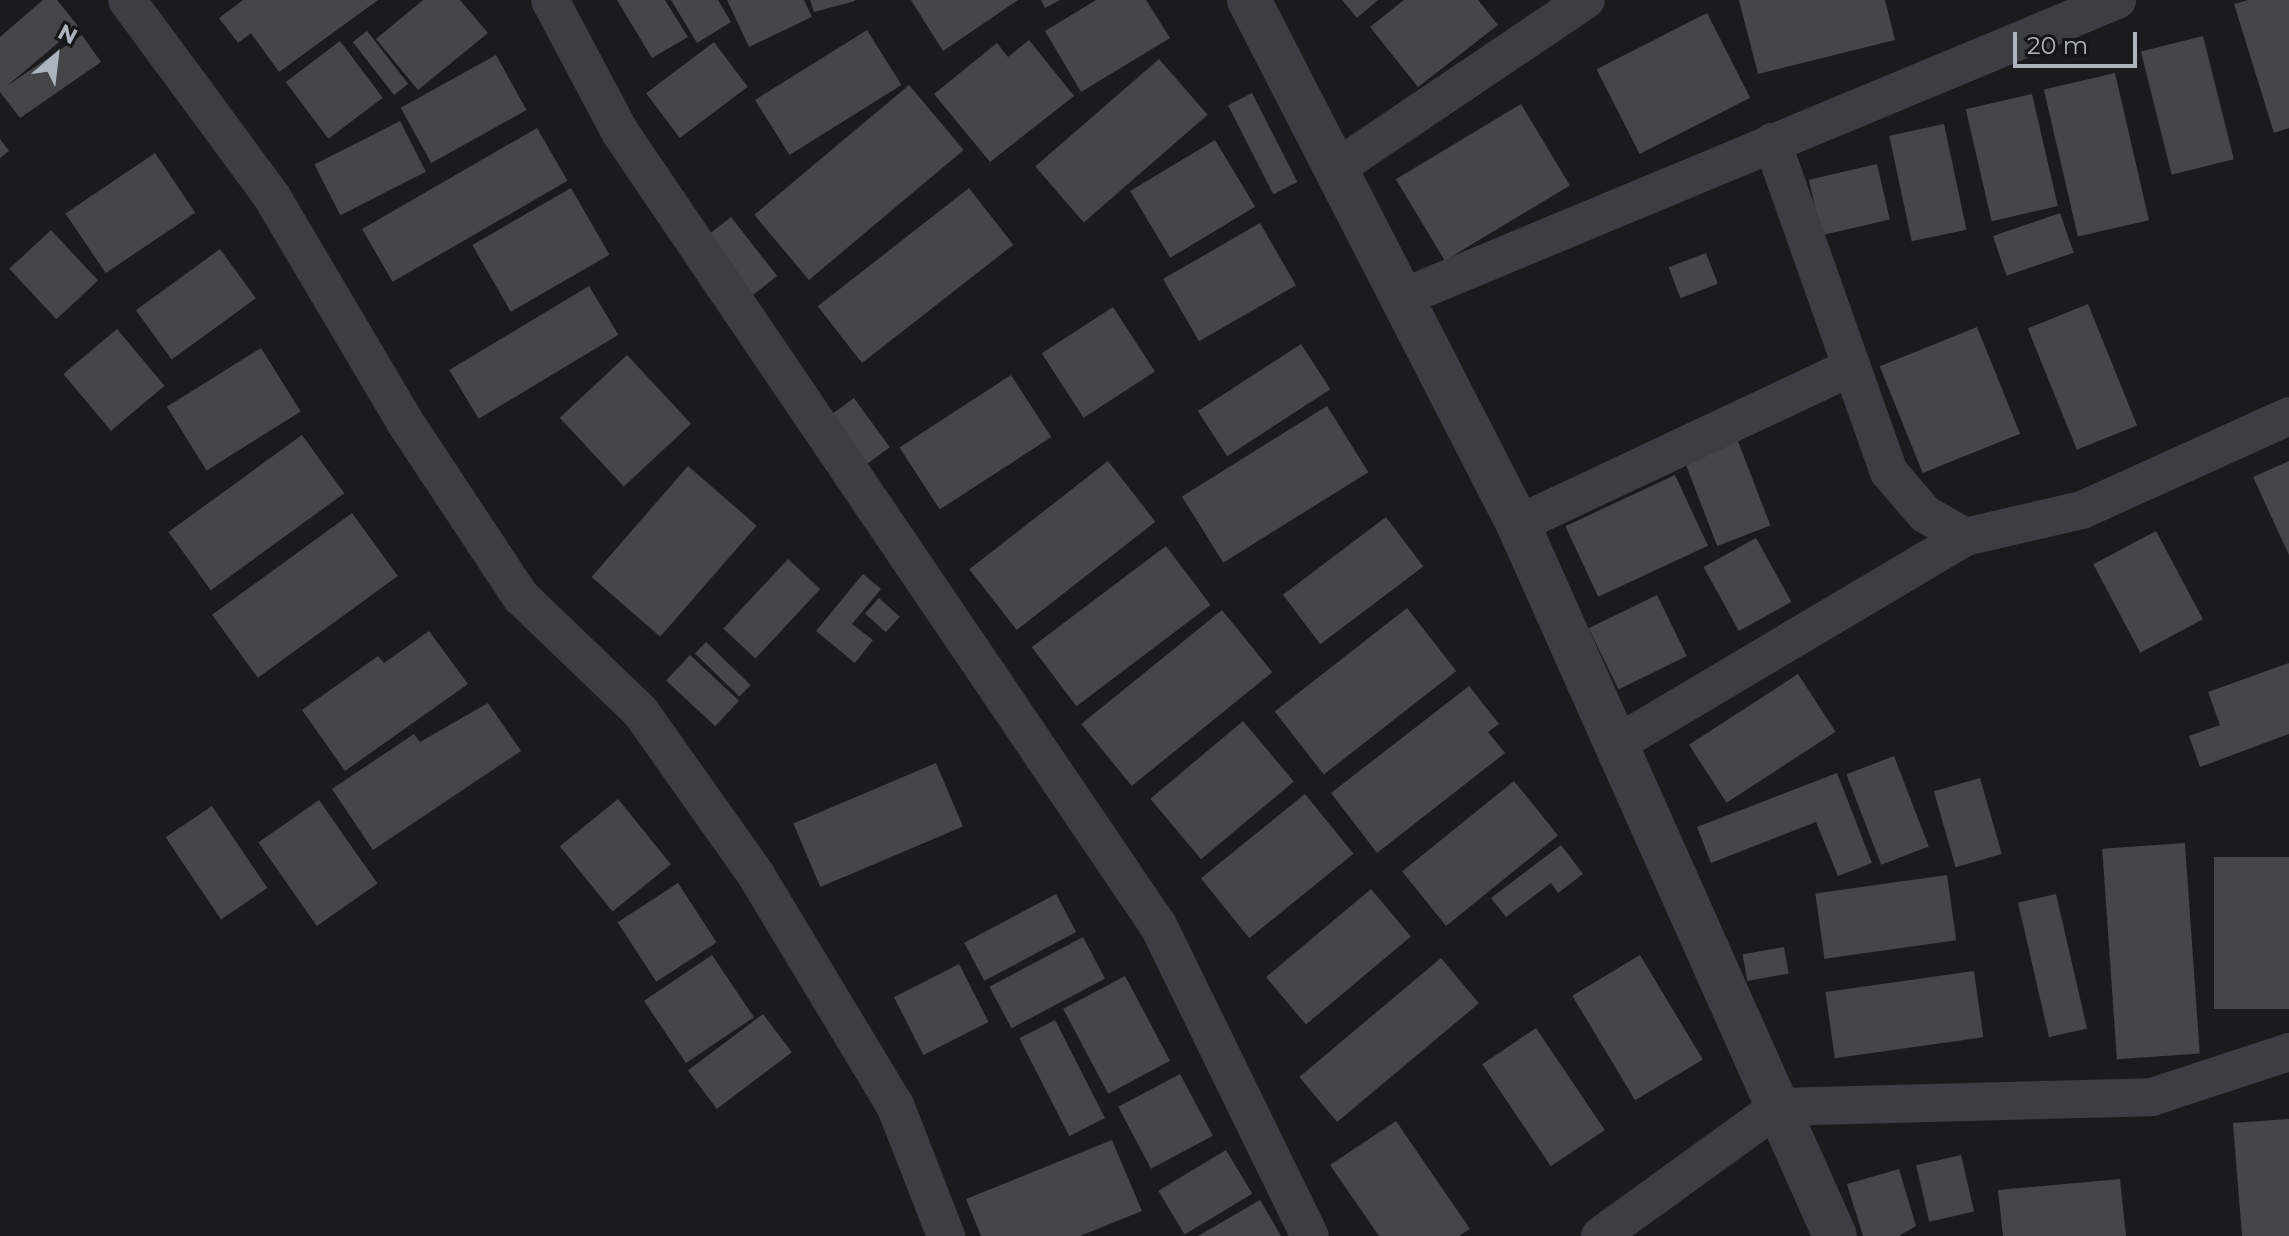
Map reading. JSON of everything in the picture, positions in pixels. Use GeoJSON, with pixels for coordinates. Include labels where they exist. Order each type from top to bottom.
{"type":"FeatureCollection","features":[{"type":"Feature","properties":{"kind":"street"},"geometry":{"type":"LineString","coordinates":[[127,0],[272,197],[405,422],[521,597],[640,711],[756,875],[895,1105],[946,1236]]}},
{"type":"Feature","properties":{"kind":"street"},"geometry":{"type":"LineString","coordinates":[[550,0],[620,132],[1159,927],[1310,1236]]}},
{"type":"Feature","properties":{"kind":"street"},"geometry":{"type":"LineString","coordinates":[[1249,0],[1338,167],[1399,299],[1518,524],[1620,742],[1835,1236]]}},
{"type":"Feature","properties":{"kind":"street"},"geometry":{"type":"LineString","coordinates":[[1338,167],[1586,0]]}},
{"type":"Feature","properties":{"kind":"street"},"geometry":{"type":"LineString","coordinates":[[1399,299],[2117,0]]}},
{"type":"Feature","properties":{"kind":"street"},"geometry":{"type":"LineString","coordinates":[[1772,142],[1889,472],[1925,514],[1965,537]]}},
{"type":"Feature","properties":{"kind":"street"},"geometry":{"type":"LineString","coordinates":[[1518,524],[1852,367]]}},
{"type":"Feature","properties":{"kind":"street"},"geometry":{"type":"LineString","coordinates":[[1620,742],[1965,537],[2082,510],[2289,416]]}},
{"type":"Feature","properties":{"kind":"street"},"geometry":{"type":"LineString","coordinates":[[1600,1236],[1778,1107],[2152,1097],[2289,1052]]}},
{"type":"Feature","properties":{"kind":"building"},"geometry":{"type":"Polygon","coordinates":[[[43,0],[57,0],[78,26],[7,86],[82,35],[101,62],[20,118],[0,92],[0,37],[43,0]]]}},
{"type":"Feature","properties":{"kind":"building"},"geometry":{"type":"Polygon","coordinates":[[[243,0],[378,0],[279,72],[251,33],[238,43],[219,18],[243,0]]]}},
{"type":"Feature","properties":{"kind":"building"},"geometry":{"type":"Polygon","coordinates":[[[423,0],[460,0],[488,33],[418,90],[376,39],[423,0]]]}},
{"type":"Feature","properties":{"kind":"building"},"geometry":{"type":"Polygon","coordinates":[[[617,0],[665,0],[688,37],[652,58],[617,0]]]}},
{"type":"Feature","properties":{"kind":"building"},"geometry":{"type":"Polygon","coordinates":[[[671,0],[718,0],[731,22],[697,43],[671,0]]]}},
{"type":"Feature","properties":{"kind":"building"},"geometry":{"type":"Polygon","coordinates":[[[727,0],[804,0],[812,17],[749,47],[727,0]]]}},
{"type":"Feature","properties":{"kind":"building"},"geometry":{"type":"Polygon","coordinates":[[[810,0],[855,0],[855,1],[814,12],[810,0]]]}},
{"type":"Feature","properties":{"kind":"building"},"geometry":{"type":"Polygon","coordinates":[[[911,0],[1018,0],[943,51],[911,0]]]}},
{"type":"Feature","properties":{"kind":"building"},"geometry":{"type":"Polygon","coordinates":[[[1041,0],[1060,0],[1045,8],[1041,0]]]}},
{"type":"Feature","properties":{"kind":"building"},"geometry":{"type":"Polygon","coordinates":[[[1096,0],[1146,0],[1170,38],[1081,92],[1045,31],[1096,0]]]}},
{"type":"Feature","properties":{"kind":"building"},"geometry":{"type":"Polygon","coordinates":[[[1342,0],[1378,0],[1357,18],[1342,0]]]}},
{"type":"Feature","properties":{"kind":"building"},"geometry":{"type":"Polygon","coordinates":[[[1404,0],[1478,0],[1498,25],[1418,87],[1370,27],[1404,0]]]}},
{"type":"Feature","properties":{"kind":"building"},"geometry":{"type":"Polygon","coordinates":[[[1739,0],[1885,0],[1895,40],[1758,74],[1739,0]]]}},
{"type":"Feature","properties":{"kind":"building"},"geometry":{"type":"Polygon","coordinates":[[[2248,0],[2289,0],[2289,128],[2274,133],[2234,4],[2248,0]]]}},
{"type":"Feature","properties":{"kind":"building"},"geometry":{"type":"Polygon","coordinates":[[[1707,13],[1750,98],[1640,154],[1597,69],[1707,13]]]}},
{"type":"Feature","properties":{"kind":"building"},"geometry":{"type":"Polygon","coordinates":[[[867,30],[901,85],[790,155],[755,100],[867,30]]]}},
{"type":"Feature","properties":{"kind":"building"},"geometry":{"type":"Polygon","coordinates":[[[367,31],[408,84],[394,95],[353,42],[367,31]]]}},
{"type":"Feature","properties":{"kind":"building"},"geometry":{"type":"Polygon","coordinates":[[[2203,36],[2234,159],[2172,175],[2141,51],[2203,36]]]}},
{"type":"Feature","properties":{"kind":"building"},"geometry":{"type":"Polygon","coordinates":[[[1029,40],[1074,96],[990,162],[934,94],[997,43],[1008,57],[1029,40]]]}},
{"type":"Feature","properties":{"kind":"building"},"geometry":{"type":"Polygon","coordinates":[[[340,41],[383,98],[328,139],[286,82],[340,41]]]}},
{"type":"Feature","properties":{"kind":"building"},"geometry":{"type":"Polygon","coordinates":[[[714,42],[748,87],[680,138],[646,93],[714,42]]]}},
{"type":"Feature","properties":{"kind":"building"},"geometry":{"type":"Polygon","coordinates":[[[496,55],[527,110],[431,163],[401,108],[496,55]]]}},
{"type":"Feature","properties":{"kind":"building"},"geometry":{"type":"Polygon","coordinates":[[[1159,59],[1208,115],[1084,222],[1035,167],[1159,59]]]}},
{"type":"Feature","properties":{"kind":"building"},"geometry":{"type":"Polygon","coordinates":[[[2115,73],[2149,220],[2078,237],[2044,89],[2115,73]]]}},
{"type":"Feature","properties":{"kind":"building"},"geometry":{"type":"Polygon","coordinates":[[[909,85],[964,150],[809,280],[754,215],[909,85]]]}},
{"type":"Feature","properties":{"kind":"building"},"geometry":{"type":"Polygon","coordinates":[[[1252,93],[1297,182],[1273,194],[1228,105],[1252,93]]]}},
{"type":"Feature","properties":{"kind":"building"},"geometry":{"type":"Polygon","coordinates":[[[2032,94],[2058,206],[1992,221],[1966,109],[2032,94]]]}},
{"type":"Feature","properties":{"kind":"building"},"geometry":{"type":"Polygon","coordinates":[[[1521,104],[1570,185],[1445,261],[1396,179],[1521,104]]]}},
{"type":"Feature","properties":{"kind":"building"},"geometry":{"type":"Polygon","coordinates":[[[400,121],[426,172],[340,215],[314,165],[400,121]]]}},
{"type":"Feature","properties":{"kind":"building"},"geometry":{"type":"Polygon","coordinates":[[[1944,124],[1966,230],[1912,241],[1889,136],[1944,124]]]}},
{"type":"Feature","properties":{"kind":"building"},"geometry":{"type":"Polygon","coordinates":[[[537,128],[568,181],[393,282],[362,229],[537,128]]]}},
{"type":"Feature","properties":{"kind":"building"},"geometry":{"type":"Polygon","coordinates":[[[0,139],[9,151],[0,158],[0,139]]]}},
{"type":"Feature","properties":{"kind":"building"},"geometry":{"type":"Polygon","coordinates":[[[1215,140],[1255,207],[1170,258],[1130,191],[1215,140]]]}},
{"type":"Feature","properties":{"kind":"building"},"geometry":{"type":"Polygon","coordinates":[[[155,153],[195,213],[106,273],[65,213],[155,153]]]}},
{"type":"Feature","properties":{"kind":"building"},"geometry":{"type":"Polygon","coordinates":[[[1877,164],[1890,220],[1822,235],[1809,180],[1877,164]]]}},
{"type":"Feature","properties":{"kind":"building"},"geometry":{"type":"Polygon","coordinates":[[[571,188],[610,255],[511,312],[472,245],[571,188]]]}},
{"type":"Feature","properties":{"kind":"building"},"geometry":{"type":"Polygon","coordinates":[[[969,188],[1013,245],[862,363],[818,306],[969,188]]]}},
{"type":"Feature","properties":{"kind":"building"},"geometry":{"type":"Polygon","coordinates":[[[2060,213],[2074,253],[2007,276],[1993,236],[2060,213]]]}},
{"type":"Feature","properties":{"kind":"building"},"geometry":{"type":"Polygon","coordinates":[[[731,217],[777,276],[749,298],[703,239],[731,217]]]}},
{"type":"Feature","properties":{"kind":"building"},"geometry":{"type":"Polygon","coordinates":[[[1260,223],[1296,285],[1199,341],[1163,279],[1260,223]]]}},
{"type":"Feature","properties":{"kind":"building"},"geometry":{"type":"Polygon","coordinates":[[[51,230],[98,280],[56,319],[9,269],[51,230]]]}},
{"type":"Feature","properties":{"kind":"building"},"geometry":{"type":"Polygon","coordinates":[[[220,249],[256,298],[172,359],[136,310],[220,249]]]}},
{"type":"Feature","properties":{"kind":"building"},"geometry":{"type":"Polygon","coordinates":[[[1706,253],[1718,284],[1680,298],[1669,267],[1706,253]]]}},
{"type":"Feature","properties":{"kind":"building"},"geometry":{"type":"Polygon","coordinates":[[[589,286],[618,335],[479,419],[449,370],[589,286]]]}},
{"type":"Feature","properties":{"kind":"building"},"geometry":{"type":"Polygon","coordinates":[[[2088,304],[2137,425],[2077,450],[2028,328],[2088,304]]]}},
{"type":"Feature","properties":{"kind":"building"},"geometry":{"type":"Polygon","coordinates":[[[1113,307],[1155,372],[1084,418],[1042,353],[1113,307]]]}},
{"type":"Feature","properties":{"kind":"building"},"geometry":{"type":"Polygon","coordinates":[[[1977,327],[2020,434],[1923,473],[1880,366],[1977,327]]]}},
{"type":"Feature","properties":{"kind":"building"},"geometry":{"type":"Polygon","coordinates":[[[117,329],[165,386],[111,431],[63,374],[117,329]]]}},
{"type":"Feature","properties":{"kind":"building"},"geometry":{"type":"Polygon","coordinates":[[[1301,344],[1330,389],[1227,456],[1198,411],[1301,344]]]}},
{"type":"Feature","properties":{"kind":"building"},"geometry":{"type":"Polygon","coordinates":[[[261,348],[301,412],[207,470],[167,407],[261,348]]]}},
{"type":"Feature","properties":{"kind":"building"},"geometry":{"type":"Polygon","coordinates":[[[627,355],[691,424],[624,486],[560,418],[627,355]]]}},
{"type":"Feature","properties":{"kind":"building"},"geometry":{"type":"Polygon","coordinates":[[[1011,375],[1051,437],[940,509],[899,447],[1011,375]]]}},
{"type":"Feature","properties":{"kind":"building"},"geometry":{"type":"Polygon","coordinates":[[[854,398],[890,447],[861,469],[825,419],[854,398]]]}},
{"type":"Feature","properties":{"kind":"building"},"geometry":{"type":"Polygon","coordinates":[[[1327,406],[1368,472],[1223,563],[1182,497],[1327,406]]]}},
{"type":"Feature","properties":{"kind":"building"},"geometry":{"type":"Polygon","coordinates":[[[302,435],[344,493],[211,590],[169,532],[302,435]]]}},
{"type":"Feature","properties":{"kind":"building"},"geometry":{"type":"Polygon","coordinates":[[[1736,436],[1770,526],[1717,546],[1683,456],[1736,436]]]}},
{"type":"Feature","properties":{"kind":"building"},"geometry":{"type":"Polygon","coordinates":[[[1108,461],[1155,522],[1017,630],[969,569],[1108,461]]]}},
{"type":"Feature","properties":{"kind":"building"},"geometry":{"type":"Polygon","coordinates":[[[2289,461],[2289,555],[2253,477],[2289,461]]]}},
{"type":"Feature","properties":{"kind":"building"},"geometry":{"type":"Polygon","coordinates":[[[688,466],[757,526],[660,637],[592,577],[688,466]]]}},
{"type":"Feature","properties":{"kind":"building"},"geometry":{"type":"Polygon","coordinates":[[[1675,475],[1708,546],[1598,597],[1565,526],[1675,475]]]}},
{"type":"Feature","properties":{"kind":"building"},"geometry":{"type":"Polygon","coordinates":[[[352,513],[398,576],[258,678],[212,615],[352,513]]]}},
{"type":"Feature","properties":{"kind":"building"},"geometry":{"type":"Polygon","coordinates":[[[1386,517],[1423,567],[1320,644],[1283,595],[1386,517]]]}},
{"type":"Feature","properties":{"kind":"building"},"geometry":{"type":"Polygon","coordinates":[[[2156,531],[2203,619],[2140,653],[2093,564],[2156,531]]]}},
{"type":"Feature","properties":{"kind":"building"},"geometry":{"type":"Polygon","coordinates":[[[1756,538],[1791,602],[1739,631],[1704,567],[1756,538]]]}},
{"type":"Feature","properties":{"kind":"building"},"geometry":{"type":"Polygon","coordinates":[[[1166,546],[1211,605],[1076,706],[1032,647],[1166,546]]]}},
{"type":"Feature","properties":{"kind":"building"},"geometry":{"type":"Polygon","coordinates":[[[788,559],[820,589],[755,658],[723,628],[788,559]]]}},
{"type":"Feature","properties":{"kind":"building"},"geometry":{"type":"Polygon","coordinates":[[[863,574],[881,589],[852,624],[873,640],[855,663],[816,631],[863,574]]]}},
{"type":"Feature","properties":{"kind":"building"},"geometry":{"type":"Polygon","coordinates":[[[1657,595],[1687,656],[1619,689],[1589,628],[1657,595]]]}},
{"type":"Feature","properties":{"kind":"building"},"geometry":{"type":"Polygon","coordinates":[[[879,598],[900,617],[886,632],[865,614],[879,598]]]}},
{"type":"Feature","properties":{"kind":"building"},"geometry":{"type":"Polygon","coordinates":[[[1407,608],[1456,671],[1324,774],[1275,711],[1407,608]]]}},
{"type":"Feature","properties":{"kind":"building"},"geometry":{"type":"Polygon","coordinates":[[[1222,610],[1272,672],[1132,786],[1081,724],[1222,610]]]}},
{"type":"Feature","properties":{"kind":"building"},"geometry":{"type":"Polygon","coordinates":[[[429,631],[468,684],[345,771],[302,710],[378,656],[384,663],[429,631]]]}},
{"type":"Feature","properties":{"kind":"building"},"geometry":{"type":"Polygon","coordinates":[[[706,642],[751,685],[739,697],[695,654],[706,642]]]}},
{"type":"Feature","properties":{"kind":"building"},"geometry":{"type":"Polygon","coordinates":[[[690,655],[739,701],[715,726],[666,681],[690,655]]]}},
{"type":"Feature","properties":{"kind":"building"},"geometry":{"type":"Polygon","coordinates":[[[2289,663],[2289,734],[2200,767],[2189,736],[2220,725],[2208,692],[2289,663]]]}},
{"type":"Feature","properties":{"kind":"building"},"geometry":{"type":"Polygon","coordinates":[[[1798,674],[1836,732],[1727,803],[1689,745],[1798,674]]]}},
{"type":"Feature","properties":{"kind":"building"},"geometry":{"type":"Polygon","coordinates":[[[1469,686],[1499,724],[1488,732],[1505,753],[1377,853],[1331,793],[1469,686]]]}},
{"type":"Feature","properties":{"kind":"building"},"geometry":{"type":"Polygon","coordinates":[[[488,703],[521,751],[373,850],[332,789],[414,734],[420,742],[488,703]]]}},
{"type":"Feature","properties":{"kind":"building"},"geometry":{"type":"Polygon","coordinates":[[[1243,721],[1294,782],[1201,859],[1150,799],[1243,721]]]}},
{"type":"Feature","properties":{"kind":"building"},"geometry":{"type":"Polygon","coordinates":[[[1894,756],[1929,847],[1881,865],[1846,774],[1894,756]]]}},
{"type":"Feature","properties":{"kind":"building"},"geometry":{"type":"Polygon","coordinates":[[[936,763],[963,827],[820,887],[793,824],[936,763]]]}},
{"type":"Feature","properties":{"kind":"building"},"geometry":{"type":"Polygon","coordinates":[[[1837,773],[1872,863],[1838,876],[1816,822],[1711,863],[1697,827],[1837,773]]]}},
{"type":"Feature","properties":{"kind":"building"},"geometry":{"type":"Polygon","coordinates":[[[1980,778],[2002,854],[1956,867],[1934,791],[1980,778]]]}},
{"type":"Feature","properties":{"kind":"building"},"geometry":{"type":"Polygon","coordinates":[[[1514,781],[1558,835],[1446,926],[1402,872],[1514,781]]]}},
{"type":"Feature","properties":{"kind":"building"},"geometry":{"type":"Polygon","coordinates":[[[1305,794],[1353,854],[1249,938],[1201,878],[1305,794]]]}},
{"type":"Feature","properties":{"kind":"building"},"geometry":{"type":"Polygon","coordinates":[[[618,799],[671,864],[613,911],[560,846],[618,799]]]}},
{"type":"Feature","properties":{"kind":"building"},"geometry":{"type":"Polygon","coordinates":[[[319,800],[378,884],[317,926],[258,842],[319,800]]]}},
{"type":"Feature","properties":{"kind":"building"},"geometry":{"type":"Polygon","coordinates":[[[212,806],[267,888],[221,919],[166,837],[212,806]]]}},
{"type":"Feature","properties":{"kind":"building"},"geometry":{"type":"Polygon","coordinates":[[[2185,843],[2200,1053],[2117,1059],[2102,849],[2185,843]]]}},
{"type":"Feature","properties":{"kind":"building"},"geometry":{"type":"Polygon","coordinates":[[[1561,845],[1583,874],[1558,893],[1551,883],[1506,917],[1491,898],[1561,845]]]}},
{"type":"Feature","properties":{"kind":"building"},"geometry":{"type":"Polygon","coordinates":[[[2214,857],[2289,857],[2289,1009],[2214,1009],[2214,857]]]}},
{"type":"Feature","properties":{"kind":"building"},"geometry":{"type":"Polygon","coordinates":[[[1947,875],[1956,940],[1824,959],[1815,894],[1947,875]]]}},
{"type":"Feature","properties":{"kind":"building"},"geometry":{"type":"Polygon","coordinates":[[[678,883],[717,943],[656,982],[618,922],[678,883]]]}},
{"type":"Feature","properties":{"kind":"building"},"geometry":{"type":"Polygon","coordinates":[[[1371,889],[1411,936],[1306,1025],[1266,977],[1371,889]]]}},
{"type":"Feature","properties":{"kind":"building"},"geometry":{"type":"Polygon","coordinates":[[[1056,894],[1076,932],[984,981],[964,943],[1056,894]]]}},
{"type":"Feature","properties":{"kind":"building"},"geometry":{"type":"Polygon","coordinates":[[[2056,894],[2087,1028],[2049,1037],[2018,903],[2056,894]]]}},
{"type":"Feature","properties":{"kind":"building"},"geometry":{"type":"Polygon","coordinates":[[[1083,937],[1105,978],[1011,1028],[989,987],[1083,937]]]}},
{"type":"Feature","properties":{"kind":"building"},"geometry":{"type":"Polygon","coordinates":[[[1784,947],[1789,974],[1747,981],[1743,954],[1784,947]]]}},
{"type":"Feature","properties":{"kind":"building"},"geometry":{"type":"Polygon","coordinates":[[[712,955],[754,1017],[686,1063],[644,1001],[712,955]]]}},
{"type":"Feature","properties":{"kind":"building"},"geometry":{"type":"Polygon","coordinates":[[[1640,955],[1703,1060],[1635,1100],[1572,996],[1640,955]]]}},
{"type":"Feature","properties":{"kind":"building"},"geometry":{"type":"Polygon","coordinates":[[[1441,958],[1479,1003],[1337,1122],[1299,1077],[1441,958]]]}},
{"type":"Feature","properties":{"kind":"building"},"geometry":{"type":"Polygon","coordinates":[[[959,964],[989,1022],[923,1055],[894,997],[959,964]]]}},
{"type":"Feature","properties":{"kind":"building"},"geometry":{"type":"Polygon","coordinates":[[[1974,971],[1983,1037],[1835,1058],[1825,992],[1974,971]]]}},
{"type":"Feature","properties":{"kind":"building"},"geometry":{"type":"Polygon","coordinates":[[[1125,976],[1170,1061],[1108,1094],[1063,1009],[1125,976]]]}},
{"type":"Feature","properties":{"kind":"building"},"geometry":{"type":"Polygon","coordinates":[[[763,1014],[792,1052],[717,1109],[688,1071],[763,1014]]]}},
{"type":"Feature","properties":{"kind":"building"},"geometry":{"type":"Polygon","coordinates":[[[1055,1020],[1105,1118],[1069,1136],[1019,1038],[1055,1020]]]}},
{"type":"Feature","properties":{"kind":"building"},"geometry":{"type":"Polygon","coordinates":[[[1536,1028],[1605,1130],[1551,1166],[1482,1064],[1536,1028]]]}},
{"type":"Feature","properties":{"kind":"building"},"geometry":{"type":"Polygon","coordinates":[[[1180,1074],[1213,1136],[1151,1169],[1118,1107],[1180,1074]]]}},
{"type":"Feature","properties":{"kind":"building"},"geometry":{"type":"Polygon","coordinates":[[[2289,1119],[2289,1236],[2242,1236],[2233,1123],[2289,1119]]]}},
{"type":"Feature","properties":{"kind":"building"},"geometry":{"type":"Polygon","coordinates":[[[1396,1121],[1470,1229],[1459,1236],[1379,1236],[1330,1165],[1396,1121]]]}},
{"type":"Feature","properties":{"kind":"building"},"geometry":{"type":"Polygon","coordinates":[[[1112,1140],[1142,1211],[1080,1236],[981,1236],[966,1199],[1112,1140]]]}},
{"type":"Feature","properties":{"kind":"building"},"geometry":{"type":"Polygon","coordinates":[[[1226,1150],[1252,1194],[1185,1234],[1158,1191],[1226,1150]]]}},
{"type":"Feature","properties":{"kind":"building"},"geometry":{"type":"Polygon","coordinates":[[[1961,1155],[1974,1212],[1929,1222],[1916,1165],[1961,1155]]]}},
{"type":"Feature","properties":{"kind":"building"},"geometry":{"type":"Polygon","coordinates":[[[1899,1169],[1916,1226],[1899,1236],[1863,1236],[1847,1184],[1899,1169]]]}},
{"type":"Feature","properties":{"kind":"building"},"geometry":{"type":"Polygon","coordinates":[[[2120,1179],[2126,1236],[2003,1236],[1998,1190],[2120,1179]]]}},
{"type":"Feature","properties":{"kind":"building"},"geometry":{"type":"Polygon","coordinates":[[[1260,1200],[1281,1236],[1198,1236],[1260,1200]]]}}]}
